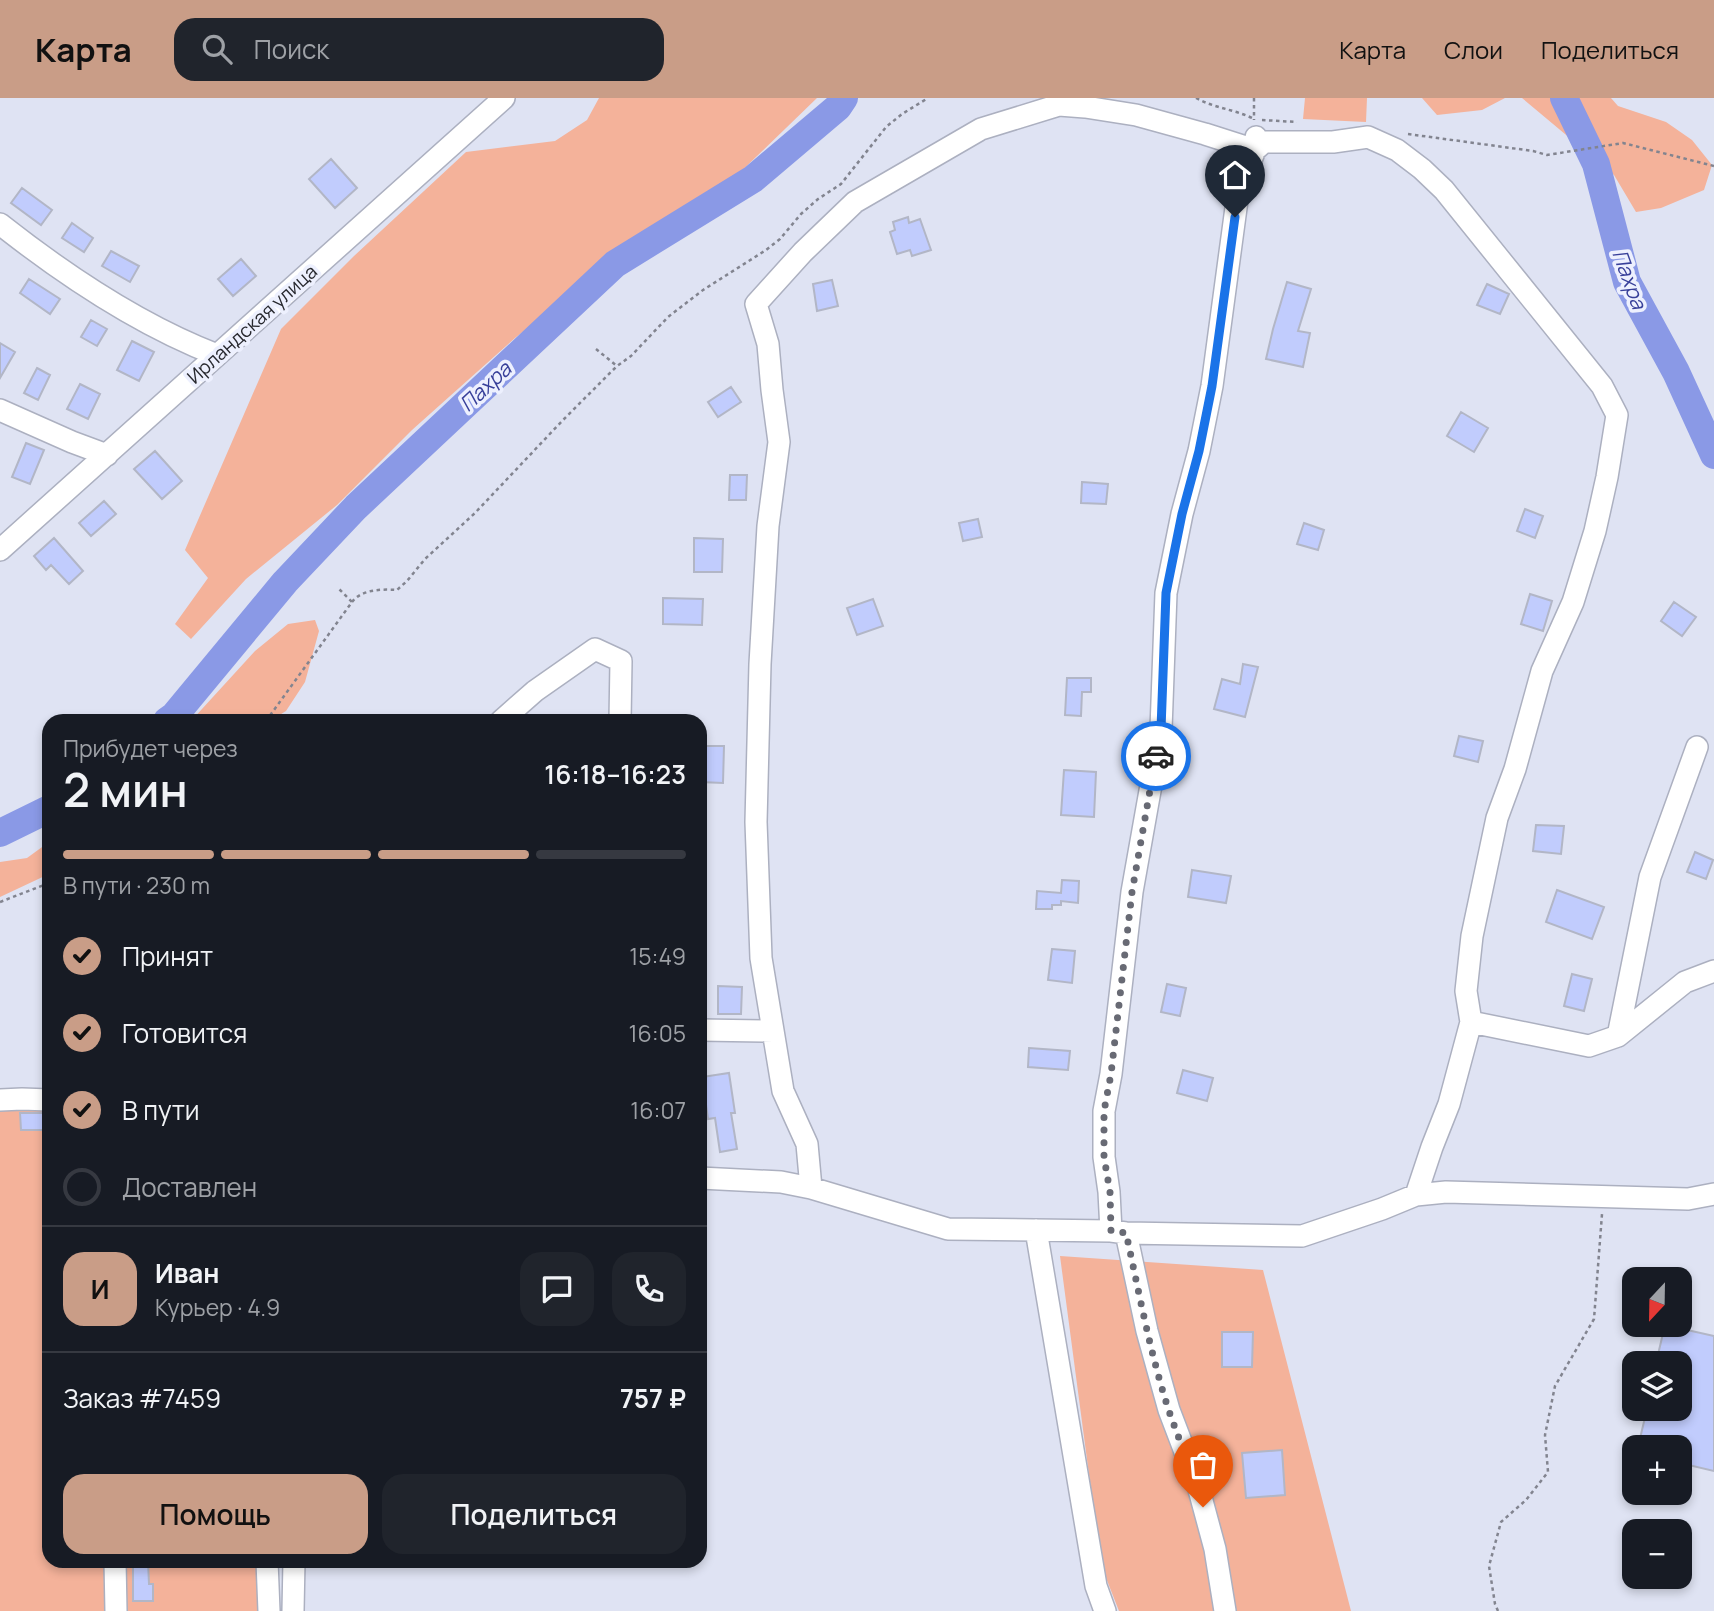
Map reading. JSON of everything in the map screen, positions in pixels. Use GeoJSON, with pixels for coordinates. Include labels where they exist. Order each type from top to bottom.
{"type":"FeatureCollection","features":[{"type":"Feature","properties":{"kind":"street","name":"Ирландская улица"},"geometry":{"type":"LineString","coordinates":[[0,550],[504,98]]}},
{"type":"Feature","properties":{"kind":"street"},"geometry":{"type":"LineString","coordinates":[[811,1188],[807,1144],[783,1091],[761,958],[756,822],[760,664],[768,526],[779,442],[768,344],[756,304],[803,252],[855,202],[981,129],[1059,105],[1136,116],[1205,134],[1255,142],[1333,142],[1368,137],[1397,150],[1444,190],[1602,386],[1617,415],[1595,531],[1573,602],[1542,671],[1515,769],[1497,818],[1472,936],[1466,991],[1471,1022],[1449,1104],[1416,1195]]}},
{"type":"Feature","properties":{"kind":"street"},"geometry":{"type":"LineString","coordinates":[[1225,1611],[1215,1549],[1198,1486],[1169,1409],[1118,1232],[1104,1157],[1104,1111],[1111,1074],[1132,892],[1161,729],[1166,593],[1212,386],[1238,193],[1255,142]]}},
{"type":"Feature","properties":{"kind":"street"},"geometry":{"type":"LineString","coordinates":[[0,224],[94,291],[165,332],[217,355]]}},
{"type":"Feature","properties":{"kind":"street"},"geometry":{"type":"LineString","coordinates":[[0,410],[72,442],[107,454]]}},
{"type":"Feature","properties":{"kind":"street"},"geometry":{"type":"LineString","coordinates":[[509,714],[535,691],[595,649],[621,661],[620,714]]}},
{"type":"Feature","properties":{"kind":"street"},"geometry":{"type":"LineString","coordinates":[[1618,1036],[1650,877],[1697,747]]}},
{"type":"Feature","properties":{"kind":"street"},"geometry":{"type":"LineString","coordinates":[[1471,1022],[1589,1046],[1618,1036],[1685,982],[1714,971]]}},
{"type":"Feature","properties":{"kind":"street"},"geometry":{"type":"LineString","coordinates":[[707,1030],[773,1031]]}},
{"type":"Feature","properties":{"kind":"street"},"geometry":{"type":"LineString","coordinates":[[0,1100],[42,1100]]}},
{"type":"Feature","properties":{"kind":"street"},"geometry":{"type":"LineString","coordinates":[[707,1178],[781,1182],[811,1188],[948,1229],[1303,1236],[1416,1195],[1446,1192],[1688,1199],[1714,1194]]}},
{"type":"Feature","properties":{"kind":"street"},"geometry":{"type":"LineString","coordinates":[[1036,1230],[1096,1586],[1105,1611]]}},
{"type":"Feature","properties":{"kind":"street"},"geometry":{"type":"LineString","coordinates":[[115,1568],[116,1611]]}},
{"type":"Feature","properties":{"kind":"street"},"geometry":{"type":"LineString","coordinates":[[267,1568],[269,1611]]}},
{"type":"Feature","properties":{"kind":"street"},"geometry":{"type":"LineString","coordinates":[[293,1611],[294,1568]]}},
{"type":"Feature","properties":{"kind":"path"},"geometry":{"type":"LineString","coordinates":[[271,714],[355,597],[379,589],[397,590],[668,317],[703,290],[780,239],[801,214],[841,184],[886,127],[928,98]]}},
{"type":"Feature","properties":{"kind":"path"},"geometry":{"type":"LineString","coordinates":[[1196,98],[1237,111],[1254,120],[1254,98]]}},
{"type":"Feature","properties":{"kind":"path"},"geometry":{"type":"LineString","coordinates":[[1208,104],[1209,98]]}},
{"type":"Feature","properties":{"kind":"path"},"geometry":{"type":"LineString","coordinates":[[1547,155],[1623,143],[1714,166]]}},
{"type":"Feature","properties":{"kind":"path"},"geometry":{"type":"LineString","coordinates":[[596,349],[617,366]]}},
{"type":"Feature","properties":{"kind":"path"},"geometry":{"type":"LineString","coordinates":[[339,589],[352,602]]}},
{"type":"Feature","properties":{"kind":"path"},"geometry":{"type":"LineString","coordinates":[[0,902],[42,886]]}},
{"type":"Feature","properties":{"kind":"path"},"geometry":{"type":"LineString","coordinates":[[1498,1611],[1489,1566],[1502,1522],[1526,1500],[1548,1472],[1545,1435],[1555,1386],[1594,1319],[1603,1197]]}},
{"type":"Feature","properties":{"kind":"shaded area"},"geometry":{"type":"Polygon","coordinates":[[[599,98],[817,98],[729,183],[664,220],[515,338],[412,430],[337,505],[246,579],[191,639],[175,624],[208,578],[185,550],[281,329],[354,256],[466,152],[555,141],[587,120],[599,98]]]}},
{"type":"Feature","properties":{"kind":"shaded area"},"geometry":{"type":"Polygon","coordinates":[[[1305,98],[1367,98],[1366,122],[1303,119],[1305,98]]]}},
{"type":"Feature","properties":{"kind":"shaded area"},"geometry":{"type":"Polygon","coordinates":[[[1422,98],[1505,98],[1482,110],[1437,115],[1422,98]]]}},
{"type":"Feature","properties":{"kind":"shaded area"},"geometry":{"type":"Polygon","coordinates":[[[1522,98],[1611,98],[1618,106],[1666,122],[1692,140],[1712,165],[1704,190],[1661,208],[1636,212],[1614,175],[1522,98]]]}},
{"type":"Feature","properties":{"kind":"shaded area"},"geometry":{"type":"Polygon","coordinates":[[[315,620],[319,631],[305,682],[286,711],[281,714],[197,714],[255,651],[288,624],[315,620]]]}},
{"type":"Feature","properties":{"kind":"shaded area"},"geometry":{"type":"Polygon","coordinates":[[[42,847],[42,877],[0,897],[0,862],[27,858],[42,847]]]}},
{"type":"Feature","properties":{"kind":"shaded area"},"geometry":{"type":"Polygon","coordinates":[[[0,1092],[42,1095],[42,1568],[274,1568],[277,1611],[0,1611],[0,1092]]]}},
{"type":"Feature","properties":{"kind":"shaded area"},"geometry":{"type":"Polygon","coordinates":[[[1060,1256],[1263,1270],[1351,1611],[1119,1611],[1101,1565],[1060,1256]]]}},
{"type":"Feature","properties":{"kind":"building"},"geometry":{"type":"Polygon","coordinates":[[[331,159],[357,188],[335,208],[309,179],[331,159]]]}},
{"type":"Feature","properties":{"kind":"building"},"geometry":{"type":"Polygon","coordinates":[[[22,188],[52,210],[41,225],[11,203],[22,188]]]}},
{"type":"Feature","properties":{"kind":"building"},"geometry":{"type":"Polygon","coordinates":[[[908,217],[909,223],[920,219],[931,250],[912,256],[910,250],[897,254],[890,232],[895,230],[893,222],[908,217]]]}},
{"type":"Feature","properties":{"kind":"building"},"geometry":{"type":"Polygon","coordinates":[[[72,223],[93,238],[84,252],[62,238],[72,223]]]}},
{"type":"Feature","properties":{"kind":"building"},"geometry":{"type":"Polygon","coordinates":[[[111,251],[139,266],[130,282],[102,266],[111,251]]]}},
{"type":"Feature","properties":{"kind":"building"},"geometry":{"type":"Polygon","coordinates":[[[241,259],[256,276],[233,296],[218,279],[241,259]]]}},
{"type":"Feature","properties":{"kind":"building"},"geometry":{"type":"Polygon","coordinates":[[[29,279],[60,299],[50,314],[20,293],[29,279]]]}},
{"type":"Feature","properties":{"kind":"building"},"geometry":{"type":"Polygon","coordinates":[[[832,280],[838,306],[817,311],[813,284],[832,280]]]}},
{"type":"Feature","properties":{"kind":"building"},"geometry":{"type":"Polygon","coordinates":[[[1287,282],[1311,289],[1298,331],[1310,333],[1303,367],[1266,359],[1287,282]]]}},
{"type":"Feature","properties":{"kind":"building"},"geometry":{"type":"Polygon","coordinates":[[[1487,284],[1509,294],[1500,314],[1477,305],[1487,284]]]}},
{"type":"Feature","properties":{"kind":"building"},"geometry":{"type":"Polygon","coordinates":[[[91,320],[107,329],[97,346],[81,337],[91,320]]]}},
{"type":"Feature","properties":{"kind":"building"},"geometry":{"type":"Polygon","coordinates":[[[132,341],[154,352],[139,381],[117,370],[132,341]]]}},
{"type":"Feature","properties":{"kind":"building"},"geometry":{"type":"Polygon","coordinates":[[[0,343],[15,352],[0,378],[0,343]]]}},
{"type":"Feature","properties":{"kind":"building"},"geometry":{"type":"Polygon","coordinates":[[[37,368],[50,375],[38,400],[24,393],[37,368]]]}},
{"type":"Feature","properties":{"kind":"building"},"geometry":{"type":"Polygon","coordinates":[[[80,384],[100,394],[88,419],[67,409],[80,384]]]}},
{"type":"Feature","properties":{"kind":"building"},"geometry":{"type":"Polygon","coordinates":[[[731,387],[741,402],[718,417],[708,402],[731,387]]]}},
{"type":"Feature","properties":{"kind":"building"},"geometry":{"type":"Polygon","coordinates":[[[1461,412],[1488,428],[1474,452],[1447,436],[1461,412]]]}},
{"type":"Feature","properties":{"kind":"building"},"geometry":{"type":"Polygon","coordinates":[[[26,443],[44,450],[30,484],[12,477],[26,443]]]}},
{"type":"Feature","properties":{"kind":"building"},"geometry":{"type":"Polygon","coordinates":[[[155,451],[182,481],[162,499],[134,469],[155,451]]]}},
{"type":"Feature","properties":{"kind":"building"},"geometry":{"type":"Polygon","coordinates":[[[730,475],[747,475],[746,500],[729,500],[730,475]]]}},
{"type":"Feature","properties":{"kind":"building"},"geometry":{"type":"Polygon","coordinates":[[[1082,482],[1108,484],[1106,504],[1081,503],[1082,482]]]}},
{"type":"Feature","properties":{"kind":"building"},"geometry":{"type":"Polygon","coordinates":[[[104,501],[116,514],[91,536],[79,523],[104,501]]]}},
{"type":"Feature","properties":{"kind":"building"},"geometry":{"type":"Polygon","coordinates":[[[1525,509],[1543,516],[1535,538],[1517,531],[1525,509]]]}},
{"type":"Feature","properties":{"kind":"building"},"geometry":{"type":"Polygon","coordinates":[[[978,519],[982,537],[963,541],[959,523],[978,519]]]}},
{"type":"Feature","properties":{"kind":"building"},"geometry":{"type":"Polygon","coordinates":[[[1304,523],[1324,530],[1318,550],[1297,544],[1304,523]]]}},
{"type":"Feature","properties":{"kind":"building"},"geometry":{"type":"Polygon","coordinates":[[[54,538],[83,571],[69,584],[51,565],[46,570],[34,556],[54,538]]]}},
{"type":"Feature","properties":{"kind":"building"},"geometry":{"type":"Polygon","coordinates":[[[694,538],[723,539],[722,572],[694,572],[694,538]]]}},
{"type":"Feature","properties":{"kind":"building"},"geometry":{"type":"Polygon","coordinates":[[[1530,594],[1552,601],[1543,631],[1521,624],[1530,594]]]}},
{"type":"Feature","properties":{"kind":"building"},"geometry":{"type":"Polygon","coordinates":[[[663,598],[703,599],[702,625],[663,624],[663,598]]]}},
{"type":"Feature","properties":{"kind":"building"},"geometry":{"type":"Polygon","coordinates":[[[873,599],[883,626],[857,635],[847,608],[873,599]]]}},
{"type":"Feature","properties":{"kind":"building"},"geometry":{"type":"Polygon","coordinates":[[[1674,602],[1696,617],[1682,636],[1661,621],[1674,602]]]}},
{"type":"Feature","properties":{"kind":"building"},"geometry":{"type":"Polygon","coordinates":[[[1243,664],[1258,667],[1245,717],[1214,709],[1222,679],[1240,684],[1243,664]]]}},
{"type":"Feature","properties":{"kind":"building"},"geometry":{"type":"Polygon","coordinates":[[[1067,678],[1091,678],[1091,692],[1082,692],[1081,716],[1065,715],[1067,678]]]}},
{"type":"Feature","properties":{"kind":"building"},"geometry":{"type":"Polygon","coordinates":[[[1459,736],[1483,741],[1478,762],[1454,756],[1459,736]]]}},
{"type":"Feature","properties":{"kind":"building"},"geometry":{"type":"Polygon","coordinates":[[[707,746],[724,746],[723,783],[707,782],[707,746]]]}},
{"type":"Feature","properties":{"kind":"building"},"geometry":{"type":"Polygon","coordinates":[[[1064,770],[1096,772],[1094,817],[1061,815],[1064,770]]]}},
{"type":"Feature","properties":{"kind":"building"},"geometry":{"type":"Polygon","coordinates":[[[1536,825],[1564,826],[1561,854],[1533,851],[1536,825]]]}},
{"type":"Feature","properties":{"kind":"building"},"geometry":{"type":"Polygon","coordinates":[[[1695,852],[1713,860],[1706,879],[1687,872],[1695,852]]]}},
{"type":"Feature","properties":{"kind":"building"},"geometry":{"type":"Polygon","coordinates":[[[1192,870],[1231,876],[1226,903],[1188,897],[1192,870]]]}},
{"type":"Feature","properties":{"kind":"building"},"geometry":{"type":"Polygon","coordinates":[[[1062,880],[1079,881],[1078,903],[1061,901],[1061,905],[1052,905],[1052,909],[1036,909],[1037,891],[1061,893],[1062,880]]]}},
{"type":"Feature","properties":{"kind":"building"},"geometry":{"type":"Polygon","coordinates":[[[1557,890],[1604,907],[1592,939],[1546,922],[1557,890]]]}},
{"type":"Feature","properties":{"kind":"building"},"geometry":{"type":"Polygon","coordinates":[[[1052,949],[1075,951],[1072,983],[1048,980],[1052,949]]]}},
{"type":"Feature","properties":{"kind":"building"},"geometry":{"type":"Polygon","coordinates":[[[1572,974],[1592,979],[1584,1011],[1564,1006],[1572,974]]]}},
{"type":"Feature","properties":{"kind":"building"},"geometry":{"type":"Polygon","coordinates":[[[1167,984],[1186,988],[1180,1016],[1161,1012],[1167,984]]]}},
{"type":"Feature","properties":{"kind":"building"},"geometry":{"type":"Polygon","coordinates":[[[718,986],[742,987],[741,1014],[718,1014],[718,986]]]}},
{"type":"Feature","properties":{"kind":"building"},"geometry":{"type":"Polygon","coordinates":[[[1029,1048],[1070,1051],[1068,1070],[1028,1067],[1029,1048]]]}},
{"type":"Feature","properties":{"kind":"building"},"geometry":{"type":"Polygon","coordinates":[[[1183,1070],[1213,1078],[1207,1101],[1177,1093],[1183,1070]]]}},
{"type":"Feature","properties":{"kind":"building"},"geometry":{"type":"Polygon","coordinates":[[[729,1073],[735,1113],[731,1113],[737,1149],[720,1152],[715,1118],[708,1119],[707,1076],[729,1073]]]}},
{"type":"Feature","properties":{"kind":"building"},"geometry":{"type":"Polygon","coordinates":[[[20,1113],[42,1113],[42,1130],[21,1130],[20,1113]]]}},
{"type":"Feature","properties":{"kind":"building"},"geometry":{"type":"Polygon","coordinates":[[[1692,1331],[1714,1336],[1714,1471],[1692,1466],[1692,1435],[1641,1435],[1644,1421],[1692,1421],[1692,1351],[1659,1351],[1662,1337],[1692,1337],[1692,1331]]]}},
{"type":"Feature","properties":{"kind":"building"},"geometry":{"type":"Polygon","coordinates":[[[1222,1332],[1253,1332],[1252,1367],[1222,1367],[1222,1332]]]}},
{"type":"Feature","properties":{"kind":"building"},"geometry":{"type":"Polygon","coordinates":[[[1282,1450],[1285,1495],[1246,1498],[1242,1453],[1282,1450]]]}},
{"type":"Feature","properties":{"kind":"building"},"geometry":{"type":"Polygon","coordinates":[[[133,1568],[148,1568],[149,1584],[153,1584],[153,1601],[133,1601],[133,1568]]]}},
{"type":"Feature","properties":{"kind":"waterway","name":"Пахра"},"geometry":{"type":"LineString","coordinates":[[176,714],[285,582],[356,507],[615,264],[753,179],[838,107],[844,98]]}},
{"type":"Feature","properties":{"kind":"waterway","name":"Пахра"},"geometry":{"type":"LineString","coordinates":[[1564,98],[1596,164],[1627,282],[1676,372],[1714,455]]}},
{"type":"Feature","properties":{"kind":"waterway","name":"Пахра"},"geometry":{"type":"LineString","coordinates":[[0,833],[42,812]]}},
{"type":"Feature","properties":{"kind":"way so far"},"geometry":{"type":"LineString","coordinates":[[1156,756],[1132,892],[1111,1074],[1104,1111],[1104,1157],[1110,1192],[1111,1231],[1126,1233],[1147,1331],[1169,1409],[1198,1486],[1203,1507]]}},
{"type":"Feature","properties":{"kind":"route"},"geometry":{"type":"LineString","coordinates":[[1156,756],[1161,729],[1166,593],[1212,386],[1235,217]]}}]}
